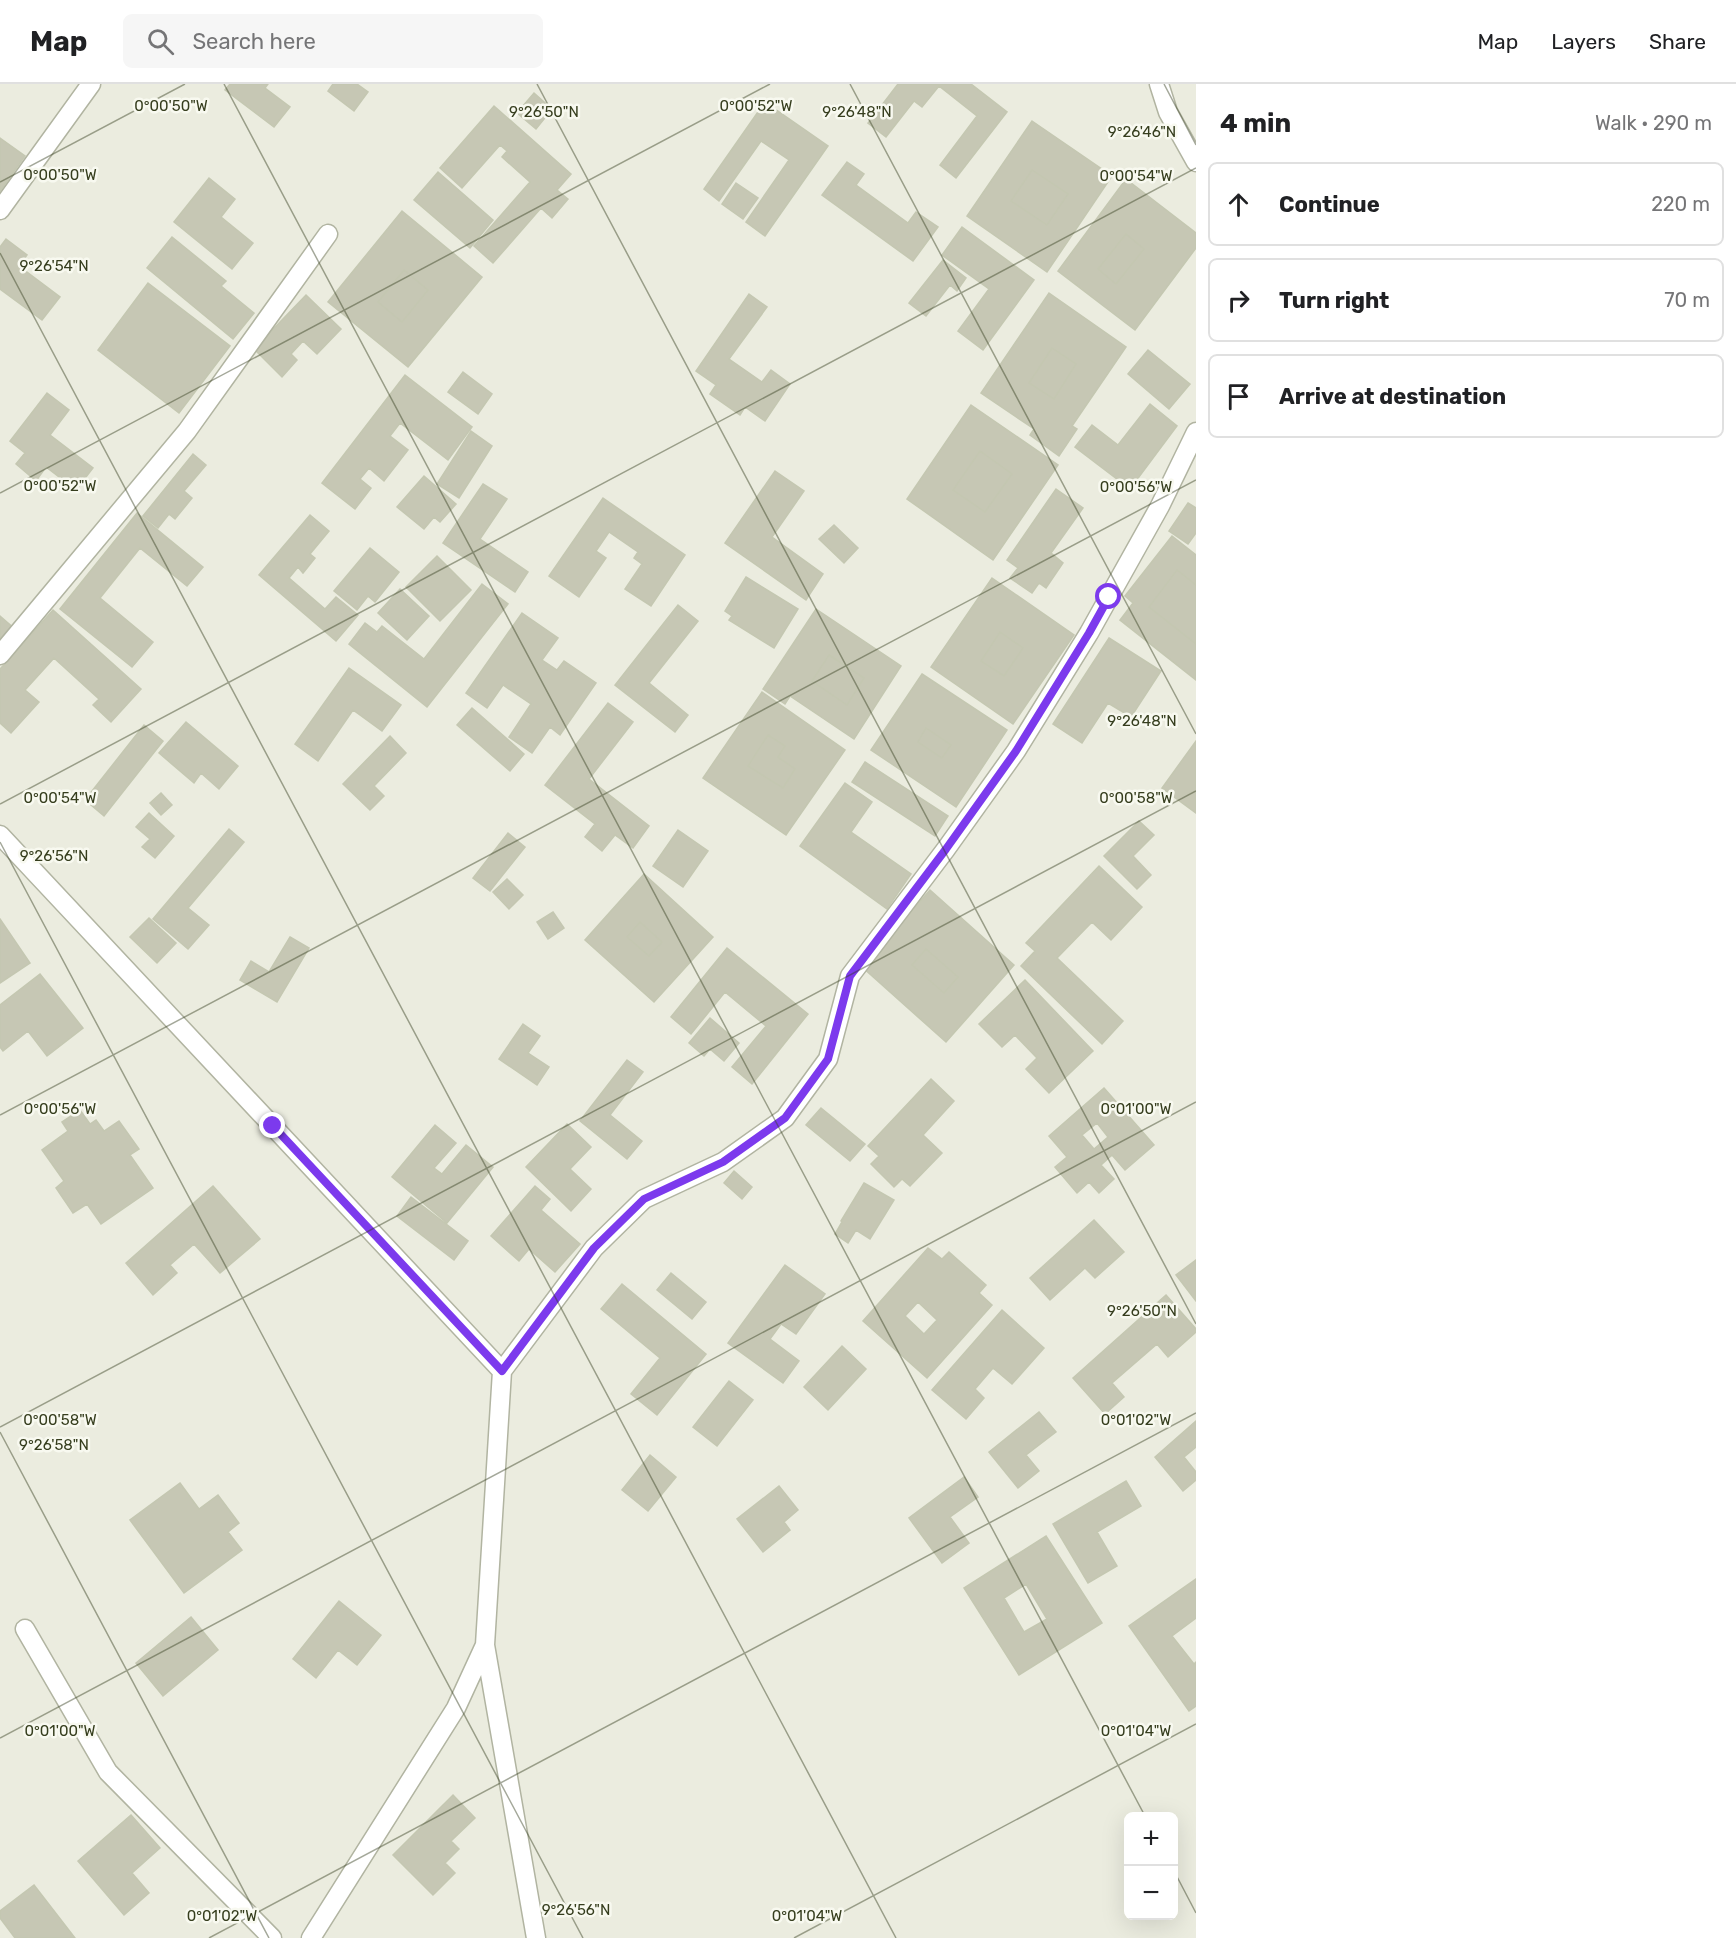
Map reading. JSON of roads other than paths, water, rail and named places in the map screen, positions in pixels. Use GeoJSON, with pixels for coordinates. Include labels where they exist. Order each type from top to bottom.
{"type":"FeatureCollection","features":[{"type":"Feature","properties":{"kind":"street"},"geometry":{"type":"LineString","coordinates":[[0,210],[91,84]]}},
{"type":"Feature","properties":{"kind":"street"},"geometry":{"type":"LineString","coordinates":[[1159,84],[1168,112],[1196,162]]}},
{"type":"Feature","properties":{"kind":"street"},"geometry":{"type":"LineString","coordinates":[[0,655],[187,431],[328,234]]}},
{"type":"Feature","properties":{"kind":"street"},"geometry":{"type":"LineString","coordinates":[[536,1938],[485,1646],[502,1371],[594,1248],[644,1199],[723,1162],[785,1118],[828,1059],[850,976],[946,849],[1016,751],[1089,633],[1160,506],[1196,432]]}},
{"type":"Feature","properties":{"kind":"street"},"geometry":{"type":"LineString","coordinates":[[0,834],[502,1371]]}},
{"type":"Feature","properties":{"kind":"street"},"geometry":{"type":"LineString","coordinates":[[25,1629],[108,1772],[272,1938]]}},
{"type":"Feature","properties":{"kind":"street"},"geometry":{"type":"LineString","coordinates":[[311,1938],[456,1708],[485,1646]]}}]}
